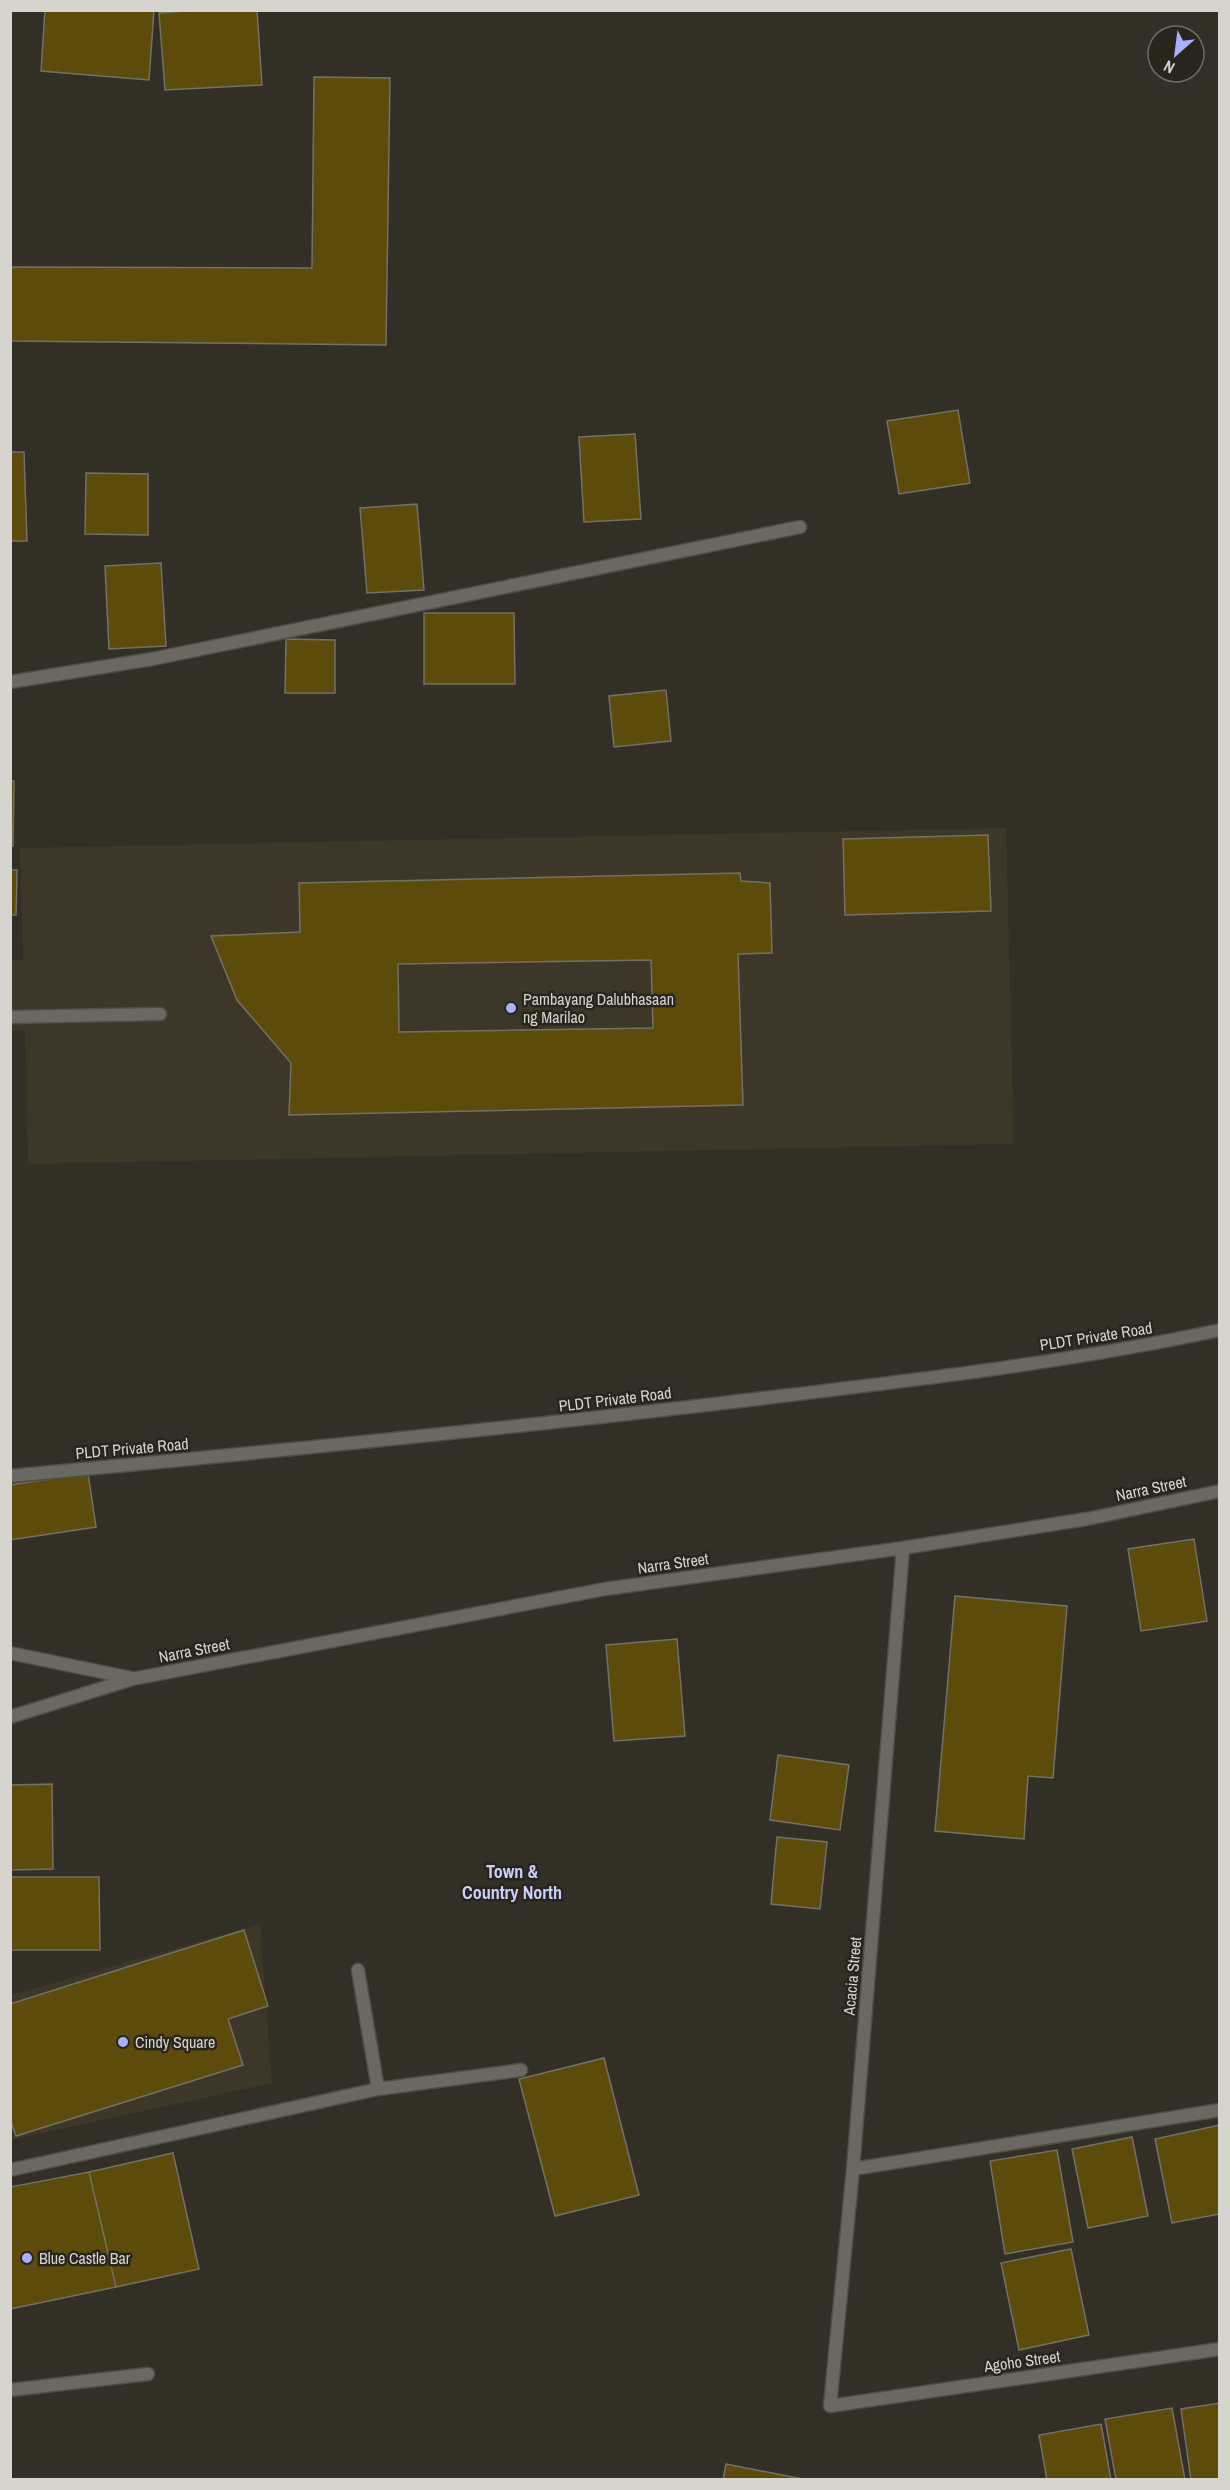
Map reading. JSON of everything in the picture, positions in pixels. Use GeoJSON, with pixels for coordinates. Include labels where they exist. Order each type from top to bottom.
{"type":"FeatureCollection","features":[{"type":"Feature","properties":{"kind":"street"},"geometry":{"type":"LineString","coordinates":[[10,682],[152,659],[800,527]]}},
{"type":"Feature","properties":{"kind":"street"},"geometry":{"type":"LineString","coordinates":[[10,1017],[160,1014]]}},
{"type":"Feature","properties":{"kind":"street","name":"PLDT Private Road"},"geometry":{"type":"LineString","coordinates":[[10,1476],[484,1430],[814,1392],[1122,1351],[1220,1330]]}},
{"type":"Feature","properties":{"kind":"street","name":"Narra Street"},"geometry":{"type":"LineString","coordinates":[[10,1717],[132,1679],[606,1589],[903,1548],[1087,1519],[1220,1491]]}},
{"type":"Feature","properties":{"kind":"street","name":"Acacia Street"},"geometry":{"type":"LineString","coordinates":[[830,2406],[853,2169],[903,1548]]}},
{"type":"Feature","properties":{"kind":"street","name":"Narra Street"},"geometry":{"type":"LineString","coordinates":[[10,1653],[132,1679]]}},
{"type":"Feature","properties":{"kind":"street"},"geometry":{"type":"LineString","coordinates":[[358,1970],[378,2090]]}},
{"type":"Feature","properties":{"kind":"street"},"geometry":{"type":"LineString","coordinates":[[10,2170],[378,2090],[520,2070]]}},
{"type":"Feature","properties":{"kind":"street"},"geometry":{"type":"LineString","coordinates":[[853,2169],[1220,2110]]}},
{"type":"Feature","properties":{"kind":"street","name":"Agoho Street"},"geometry":{"type":"LineString","coordinates":[[830,2406],[1220,2349]]}},
{"type":"Feature","properties":{"kind":"street"},"geometry":{"type":"LineString","coordinates":[[10,2390],[148,2374]]}},
{"type":"Feature","properties":{"kind":"shaded area","name":"Pambayang Dalubhasaan ng Marilao"},"geometry":{"type":"Polygon","coordinates":[[[1006,828],[1014,1144],[28,1164],[25,1031],[11,1031],[10,961],[23,960],[20,848],[1006,828]]]}},
{"type":"Feature","properties":{"kind":"shaded area","name":"Cindy Square"},"geometry":{"type":"Polygon","coordinates":[[[260,1924],[272,2083],[11,2140],[11,1995],[260,1924]]]}},
{"type":"Feature","properties":{"kind":"building"},"geometry":{"type":"Polygon","coordinates":[[[45,10],[154,10],[149,80],[41,71],[45,10]]]}},
{"type":"Feature","properties":{"kind":"building"},"geometry":{"type":"Polygon","coordinates":[[[198,10],[257,10],[262,85],[165,90],[159,13],[198,10]]]}},
{"type":"Feature","properties":{"kind":"building"},"geometry":{"type":"Polygon","coordinates":[[[314,77],[390,78],[386,345],[10,341],[10,267],[312,268],[314,77]]]}},
{"type":"Feature","properties":{"kind":"building"},"geometry":{"type":"Polygon","coordinates":[[[958,410],[970,483],[899,494],[887,421],[958,410]]]}},
{"type":"Feature","properties":{"kind":"building"},"geometry":{"type":"Polygon","coordinates":[[[635,434],[641,519],[584,522],[579,437],[635,434]]]}},
{"type":"Feature","properties":{"kind":"building"},"geometry":{"type":"Polygon","coordinates":[[[10,452],[24,452],[27,541],[10,541],[10,452]]]}},
{"type":"Feature","properties":{"kind":"building"},"geometry":{"type":"Polygon","coordinates":[[[86,473],[148,474],[148,535],[85,534],[86,473]]]}},
{"type":"Feature","properties":{"kind":"building"},"geometry":{"type":"Polygon","coordinates":[[[417,504],[424,590],[367,593],[360,508],[417,504]]]}},
{"type":"Feature","properties":{"kind":"building"},"geometry":{"type":"Polygon","coordinates":[[[161,563],[166,646],[109,649],[105,566],[161,563]]]}},
{"type":"Feature","properties":{"kind":"building"},"geometry":{"type":"Polygon","coordinates":[[[424,613],[514,613],[515,684],[424,684],[424,613]]]}},
{"type":"Feature","properties":{"kind":"building"},"geometry":{"type":"Polygon","coordinates":[[[286,639],[335,640],[335,693],[285,693],[286,639]]]}},
{"type":"Feature","properties":{"kind":"building"},"geometry":{"type":"Polygon","coordinates":[[[666,690],[671,741],[614,747],[609,696],[666,690]]]}},
{"type":"Feature","properties":{"kind":"building"},"geometry":{"type":"Polygon","coordinates":[[[10,781],[14,781],[13,846],[10,846],[10,781]]]}},
{"type":"Feature","properties":{"kind":"building"},"geometry":{"type":"Polygon","coordinates":[[[988,835],[991,911],[845,915],[843,839],[988,835]]]}},
{"type":"Feature","properties":{"kind":"building"},"geometry":{"type":"Polygon","coordinates":[[[10,870],[17,870],[16,915],[10,915],[10,870]]]}},
{"type":"Feature","properties":{"kind":"building"},"geometry":{"type":"Polygon","coordinates":[[[740,873],[741,881],[770,883],[772,953],[738,954],[743,1105],[289,1115],[291,1063],[237,1000],[211,936],[300,932],[299,883],[740,873]],[[651,960],[398,964],[399,1032],[653,1028],[651,960]]]}},
{"type":"Feature","properties":{"kind":"building"},"geometry":{"type":"Polygon","coordinates":[[[88,1473],[96,1527],[10,1540],[10,1485],[88,1473]]]}},
{"type":"Feature","properties":{"kind":"building"},"geometry":{"type":"Polygon","coordinates":[[[1194,1539],[1207,1621],[1141,1631],[1128,1549],[1194,1539]]]}},
{"type":"Feature","properties":{"kind":"building"},"geometry":{"type":"Polygon","coordinates":[[[955,1596],[1067,1606],[1053,1778],[1028,1776],[1024,1839],[935,1831],[955,1596]]]}},
{"type":"Feature","properties":{"kind":"building"},"geometry":{"type":"Polygon","coordinates":[[[677,1639],[685,1736],[614,1741],[606,1645],[677,1639]]]}},
{"type":"Feature","properties":{"kind":"building"},"geometry":{"type":"Polygon","coordinates":[[[778,1755],[849,1765],[840,1830],[770,1820],[778,1755]]]}},
{"type":"Feature","properties":{"kind":"building"},"geometry":{"type":"Polygon","coordinates":[[[52,1784],[53,1869],[10,1870],[10,1785],[52,1784]]]}},
{"type":"Feature","properties":{"kind":"building"},"geometry":{"type":"Polygon","coordinates":[[[777,1837],[827,1842],[820,1909],[771,1904],[777,1837]]]}},
{"type":"Feature","properties":{"kind":"building"},"geometry":{"type":"Polygon","coordinates":[[[10,1877],[99,1877],[100,1950],[10,1950],[10,1877]]]}},
{"type":"Feature","properties":{"kind":"building","name":"Cindy Square"},"geometry":{"type":"Polygon","coordinates":[[[244,1930],[268,2006],[228,2019],[243,2065],[16,2136],[10,2119],[10,2004],[244,1930]]]}},
{"type":"Feature","properties":{"kind":"building"},"geometry":{"type":"Polygon","coordinates":[[[604,2058],[639,2195],[555,2216],[519,2079],[604,2058]]]}},
{"type":"Feature","properties":{"kind":"building"},"geometry":{"type":"Polygon","coordinates":[[[1220,2125],[1220,2214],[1172,2223],[1155,2139],[1220,2125]]]}},
{"type":"Feature","properties":{"kind":"building"},"geometry":{"type":"Polygon","coordinates":[[[1132,2137],[1148,2216],[1088,2228],[1072,2149],[1132,2137]]]}},
{"type":"Feature","properties":{"kind":"building"},"geometry":{"type":"Polygon","coordinates":[[[1057,2150],[1073,2242],[1005,2254],[990,2161],[1057,2150]]]}},
{"type":"Feature","properties":{"kind":"building"},"geometry":{"type":"Polygon","coordinates":[[[173,2153],[199,2269],[116,2287],[89,2172],[173,2153]]]}},
{"type":"Feature","properties":{"kind":"building"},"geometry":{"type":"Polygon","coordinates":[[[89,2172],[116,2287],[10,2309],[10,2187],[89,2172]]]}},
{"type":"Feature","properties":{"kind":"building"},"geometry":{"type":"Polygon","coordinates":[[[1071,2249],[1089,2335],[1019,2350],[1001,2263],[1071,2249]]]}},
{"type":"Feature","properties":{"kind":"building"},"geometry":{"type":"Polygon","coordinates":[[[1220,2403],[1220,2480],[1191,2480],[1181,2409],[1220,2403]]]}},
{"type":"Feature","properties":{"kind":"building"},"geometry":{"type":"Polygon","coordinates":[[[1172,2408],[1185,2480],[1116,2480],[1105,2419],[1172,2408]]]}},
{"type":"Feature","properties":{"kind":"building"},"geometry":{"type":"Polygon","coordinates":[[[1101,2424],[1111,2480],[1047,2480],[1039,2435],[1101,2424]]]}},
{"type":"Feature","properties":{"kind":"building"},"geometry":{"type":"Polygon","coordinates":[[[726,2464],[803,2479],[723,2480],[726,2464]]]}},
{"type":"Feature","properties":{"kind":"place","name":"Pambayang Dalubhasaan ng Marilao"},"geometry":{"type":"Point","coordinates":[511,1008]}},
{"type":"Feature","properties":{"kind":"place","name":"Cindy Square"},"geometry":{"type":"Point","coordinates":[123,2042]}},
{"type":"Feature","properties":{"kind":"place","name":"Blue Castle Bar"},"geometry":{"type":"Point","coordinates":[27,2258]}},
{"type":"Feature","properties":{"kind":"district","name":"Town & Country North"},"geometry":{"type":"Point","coordinates":[512,1881]}}]}
